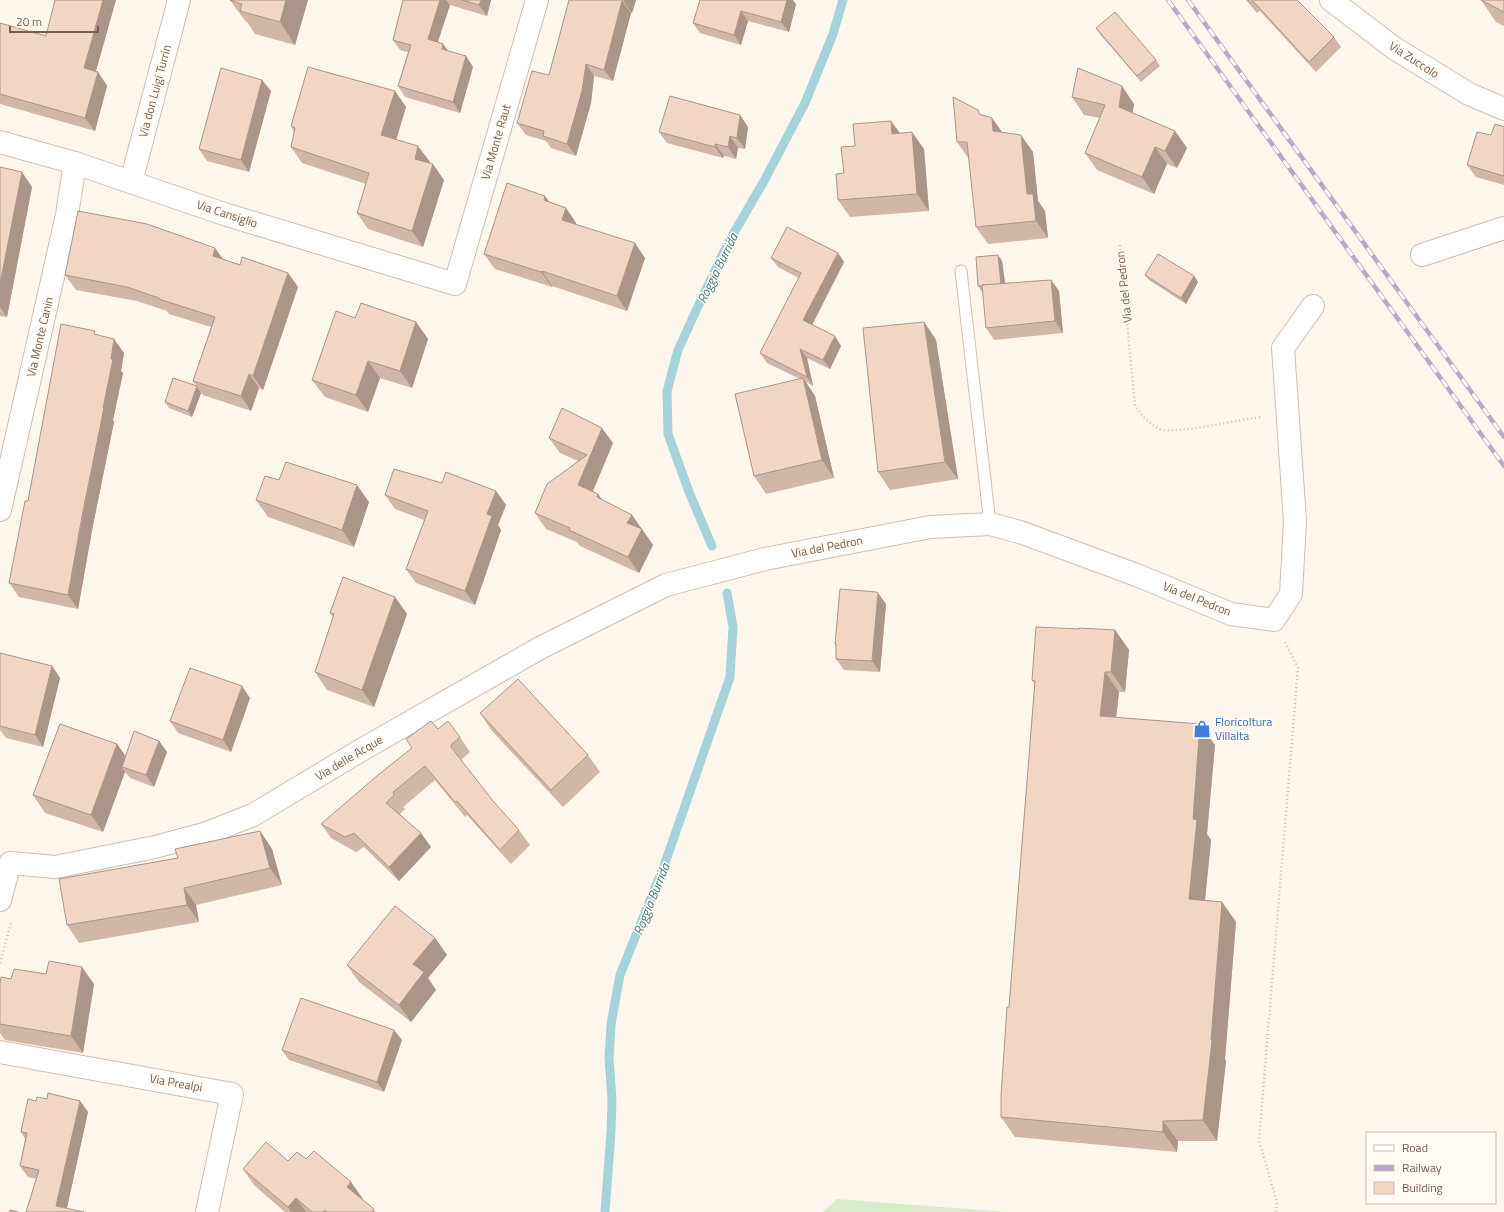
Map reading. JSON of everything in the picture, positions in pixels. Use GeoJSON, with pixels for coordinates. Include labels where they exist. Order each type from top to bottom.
{"type":"FeatureCollection","features":[{"type":"Feature","properties":{"kind":"street","name":"Via don Luigi Turrin"},"geometry":{"type":"LineString","coordinates":[[131,182],[179,0]]}},
{"type":"Feature","properties":{"kind":"street","name":"Via Monte Raut"},"geometry":{"type":"LineString","coordinates":[[456,284],[537,0]]}},
{"type":"Feature","properties":{"kind":"street","name":"Via Zuccolo"},"geometry":{"type":"LineString","coordinates":[[1332,0],[1394,48],[1469,94],[1504,109]]}},
{"type":"Feature","properties":{"kind":"street","name":"Via Cansiglio"},"geometry":{"type":"LineString","coordinates":[[0,142],[75,163],[224,214],[456,284]]}},
{"type":"Feature","properties":{"kind":"street","name":"Via Monte Canin"},"geometry":{"type":"LineString","coordinates":[[0,510],[67,216],[75,163]]}},
{"type":"Feature","properties":{"kind":"street"},"geometry":{"type":"LineString","coordinates":[[1422,255],[1504,228]]}},
{"type":"Feature","properties":{"kind":"street"},"geometry":{"type":"LineString","coordinates":[[1274,620],[1291,594],[1295,521],[1283,348],[1312,306]]}},
{"type":"Feature","properties":{"kind":"street","name":"Via del Pedron"},"geometry":{"type":"LineString","coordinates":[[666,585],[766,559],[930,527],[990,524],[1020,532],[1139,576],[1231,614],[1274,620]]}},
{"type":"Feature","properties":{"kind":"street","name":"Via delle Acque"},"geometry":{"type":"LineString","coordinates":[[4,858],[55,867],[155,847],[207,833],[253,815],[363,749],[540,648],[666,585]]}},
{"type":"Feature","properties":{"kind":"street"},"geometry":{"type":"LineString","coordinates":[[0,900],[4,858]]}},
{"type":"Feature","properties":{"kind":"street","name":"Via Prealpi"},"geometry":{"type":"LineString","coordinates":[[0,1052],[232,1094],[207,1212]]}},
{"type":"Feature","properties":{"kind":"lane"},"geometry":{"type":"LineString","coordinates":[[961,271],[990,524]]}},
{"type":"Feature","properties":{"kind":"path","name":"Via del Pedron"},"geometry":{"type":"LineString","coordinates":[[1120,245],[1135,406],[1145,419],[1161,430],[1186,430],[1240,419],[1287,413]]}},
{"type":"Feature","properties":{"kind":"path"},"geometry":{"type":"LineString","coordinates":[[1274,620],[1298,667],[1259,1141],[1277,1202],[1276,1212]]}},
{"type":"Feature","properties":{"kind":"green space"},"geometry":{"type":"Polygon","coordinates":[[[837,1199],[1008,1212],[823,1212],[837,1199]]]}},
{"type":"Feature","properties":{"kind":"building"},"geometry":{"type":"Polygon","coordinates":[[[55,0],[103,0],[84,68],[98,72],[85,118],[0,94],[0,23],[46,36],[55,0]]]}},
{"type":"Feature","properties":{"kind":"building"},"geometry":{"type":"Polygon","coordinates":[[[230,0],[286,0],[280,22],[240,11],[242,4],[230,0]]]}},
{"type":"Feature","properties":{"kind":"building"},"geometry":{"type":"Polygon","coordinates":[[[403,0],[440,0],[428,39],[443,44],[442,49],[466,56],[453,102],[398,86],[411,45],[393,40],[403,0]]]}},
{"type":"Feature","properties":{"kind":"building"},"geometry":{"type":"Polygon","coordinates":[[[462,0],[481,0],[479,5],[462,0]]]}},
{"type":"Feature","properties":{"kind":"building"},"geometry":{"type":"Polygon","coordinates":[[[569,0],[625,0],[624,2],[622,1],[604,70],[586,64],[582,91],[567,144],[543,136],[544,131],[517,123],[532,71],[549,75],[569,0]]]}},
{"type":"Feature","properties":{"kind":"building"},"geometry":{"type":"Polygon","coordinates":[[[700,0],[787,0],[781,22],[741,11],[734,35],[693,23],[700,0]]]}},
{"type":"Feature","properties":{"kind":"building"},"geometry":{"type":"Polygon","coordinates":[[[1248,0],[1297,0],[1334,37],[1309,62],[1253,1],[1250,3],[1248,0]]]}},
{"type":"Feature","properties":{"kind":"building"},"geometry":{"type":"Polygon","coordinates":[[[1481,0],[1504,0],[1504,12],[1481,0]]]}},
{"type":"Feature","properties":{"kind":"building"},"geometry":{"type":"Polygon","coordinates":[[[1115,12],[1156,60],[1137,76],[1096,28],[1115,12]]]}},
{"type":"Feature","properties":{"kind":"building"},"geometry":{"type":"Polygon","coordinates":[[[308,67],[395,91],[381,135],[418,146],[415,159],[433,164],[412,231],[357,213],[369,173],[291,147],[295,128],[291,126],[308,67]]]}},
{"type":"Feature","properties":{"kind":"building"},"geometry":{"type":"Polygon","coordinates":[[[221,68],[262,80],[241,160],[199,149],[221,68]]]}},
{"type":"Feature","properties":{"kind":"building"},"geometry":{"type":"Polygon","coordinates":[[[1078,68],[1122,86],[1119,107],[1175,131],[1165,151],[1155,147],[1142,177],[1085,153],[1105,105],[1072,97],[1078,68]]]}},
{"type":"Feature","properties":{"kind":"building"},"geometry":{"type":"Polygon","coordinates":[[[670,96],[740,115],[737,138],[730,136],[728,147],[715,144],[715,147],[659,132],[670,96]]]}},
{"type":"Feature","properties":{"kind":"building"},"geometry":{"type":"Polygon","coordinates":[[[953,97],[978,110],[979,114],[992,118],[993,131],[1021,135],[1027,194],[1033,194],[1036,221],[976,227],[967,142],[957,142],[953,97]]]}},
{"type":"Feature","properties":{"kind":"building"},"geometry":{"type":"Polygon","coordinates":[[[891,121],[892,134],[912,132],[917,194],[838,200],[836,174],[844,173],[841,147],[855,146],[853,124],[891,121]]]}},
{"type":"Feature","properties":{"kind":"building"},"geometry":{"type":"Polygon","coordinates":[[[1495,124],[1504,127],[1504,176],[1467,165],[1477,132],[1491,135],[1495,124]]]}},
{"type":"Feature","properties":{"kind":"building"},"geometry":{"type":"Polygon","coordinates":[[[0,167],[22,172],[0,284],[0,167]]]}},
{"type":"Feature","properties":{"kind":"building"},"geometry":{"type":"Polygon","coordinates":[[[507,183],[545,196],[544,200],[566,208],[562,220],[635,243],[617,296],[542,271],[541,272],[484,254],[507,183]]]}},
{"type":"Feature","properties":{"kind":"building"},"geometry":{"type":"Polygon","coordinates":[[[78,211],[147,224],[215,248],[213,256],[240,265],[242,257],[288,273],[253,376],[249,374],[241,396],[193,381],[215,317],[127,287],[65,275],[78,211]]]}},
{"type":"Feature","properties":{"kind":"building"},"geometry":{"type":"Polygon","coordinates":[[[787,227],[838,253],[803,320],[835,336],[823,360],[800,349],[807,377],[760,353],[801,273],[771,258],[787,227]]]}},
{"type":"Feature","properties":{"kind":"building"},"geometry":{"type":"Polygon","coordinates":[[[1158,254],[1194,276],[1181,298],[1145,275],[1158,254]]]}},
{"type":"Feature","properties":{"kind":"building"},"geometry":{"type":"Polygon","coordinates":[[[998,255],[1001,284],[978,286],[976,257],[998,255]]]}},
{"type":"Feature","properties":{"kind":"building"},"geometry":{"type":"Polygon","coordinates":[[[1051,280],[1055,321],[986,328],[982,285],[1051,280]]]}},
{"type":"Feature","properties":{"kind":"building"},"geometry":{"type":"Polygon","coordinates":[[[361,303],[416,322],[400,371],[368,361],[356,395],[312,380],[336,311],[355,318],[361,303]]]}},
{"type":"Feature","properties":{"kind":"building"},"geometry":{"type":"Polygon","coordinates":[[[924,322],[945,462],[878,472],[863,328],[924,322]]]}},
{"type":"Feature","properties":{"kind":"building"},"geometry":{"type":"Polygon","coordinates":[[[61,324],[95,331],[94,334],[114,339],[111,359],[113,359],[68,595],[9,583],[25,501],[28,501],[61,324]]]}},
{"type":"Feature","properties":{"kind":"building"},"geometry":{"type":"Polygon","coordinates":[[[173,378],[197,386],[188,411],[165,402],[173,378]]]}},
{"type":"Feature","properties":{"kind":"building"},"geometry":{"type":"Polygon","coordinates":[[[803,378],[822,460],[754,476],[735,394],[803,378]]]}},
{"type":"Feature","properties":{"kind":"building"},"geometry":{"type":"Polygon","coordinates":[[[562,408],[602,428],[578,485],[598,494],[597,497],[632,515],[627,523],[642,529],[628,557],[569,530],[570,528],[535,513],[547,484],[587,455],[549,438],[562,408]]]}},
{"type":"Feature","properties":{"kind":"building"},"geometry":{"type":"Polygon","coordinates":[[[286,462],[357,485],[342,530],[256,500],[265,476],[279,480],[286,462]]]}},
{"type":"Feature","properties":{"kind":"building"},"geometry":{"type":"Polygon","coordinates":[[[394,469],[442,483],[446,472],[496,491],[487,514],[492,516],[465,591],[406,569],[428,511],[385,495],[394,469]]]}},
{"type":"Feature","properties":{"kind":"building"},"geometry":{"type":"Polygon","coordinates":[[[343,577],[395,597],[362,690],[315,672],[334,614],[330,613],[343,577]]]}},
{"type":"Feature","properties":{"kind":"building"},"geometry":{"type":"Polygon","coordinates":[[[840,589],[878,593],[872,661],[836,659],[835,644],[840,589]]]}},
{"type":"Feature","properties":{"kind":"building"},"geometry":{"type":"Polygon","coordinates":[[[1036,627],[1115,630],[1111,672],[1105,672],[1100,716],[1200,724],[1193,819],[1197,820],[1189,899],[1222,902],[1212,1041],[1203,1120],[1163,1121],[1163,1132],[1001,1117],[1007,1007],[1009,1007],[1035,681],[1032,680],[1036,627]]]}},
{"type":"Feature","properties":{"kind":"building"},"geometry":{"type":"Polygon","coordinates":[[[0,653],[52,666],[35,735],[0,726],[0,653]]]}},
{"type":"Feature","properties":{"kind":"building"},"geometry":{"type":"Polygon","coordinates":[[[190,668],[242,686],[223,740],[170,721],[190,668]]]}},
{"type":"Feature","properties":{"kind":"building"},"geometry":{"type":"Polygon","coordinates":[[[518,679],[588,755],[551,790],[480,713],[518,679]]]}},
{"type":"Feature","properties":{"kind":"building"},"geometry":{"type":"Polygon","coordinates":[[[431,721],[438,729],[448,721],[460,737],[451,745],[451,747],[493,801],[519,830],[500,850],[457,801],[455,802],[425,766],[393,792],[394,795],[386,803],[421,833],[389,867],[354,833],[345,837],[321,824],[412,748],[406,739],[431,721]]]}},
{"type":"Feature","properties":{"kind":"building"},"geometry":{"type":"Polygon","coordinates":[[[60,724],[117,744],[91,815],[33,795],[60,724]]]}},
{"type":"Feature","properties":{"kind":"building"},"geometry":{"type":"Polygon","coordinates":[[[134,731],[159,741],[146,775],[122,767],[134,731]]]}},
{"type":"Feature","properties":{"kind":"building"},"geometry":{"type":"Polygon","coordinates":[[[260,831],[270,868],[184,888],[187,905],[67,925],[59,879],[178,858],[175,849],[260,831]]]}},
{"type":"Feature","properties":{"kind":"building"},"geometry":{"type":"Polygon","coordinates":[[[395,906],[435,938],[413,964],[424,972],[399,1005],[347,965],[395,906]]]}},
{"type":"Feature","properties":{"kind":"building"},"geometry":{"type":"Polygon","coordinates":[[[49,961],[82,967],[71,1036],[0,1024],[1,977],[11,979],[14,969],[46,974],[49,961]]]}},
{"type":"Feature","properties":{"kind":"building"},"geometry":{"type":"Polygon","coordinates":[[[301,998],[394,1030],[377,1082],[282,1050],[301,998]]]}},
{"type":"Feature","properties":{"kind":"building"},"geometry":{"type":"Polygon","coordinates":[[[48,1093],[80,1101],[56,1206],[84,1212],[26,1212],[39,1170],[20,1166],[27,1133],[21,1132],[28,1099],[36,1101],[37,1097],[47,1099],[48,1093]]]}},
{"type":"Feature","properties":{"kind":"building"},"geometry":{"type":"Polygon","coordinates":[[[266,1142],[288,1161],[297,1152],[306,1159],[314,1151],[351,1182],[347,1187],[374,1209],[372,1212],[327,1212],[325,1210],[324,1212],[312,1212],[296,1198],[288,1207],[243,1169],[266,1142]]]}},
{"type":"Feature","properties":{"kind":"waterway","name":"Roggia Burrida"},"geometry":{"type":"LineString","coordinates":[[712,546],[689,492],[668,434],[667,391],[678,350],[728,243],[764,181],[805,103],[833,34],[843,0]]}},
{"type":"Feature","properties":{"kind":"waterway","name":"Roggia Burrida"},"geometry":{"type":"LineString","coordinates":[[605,1212],[611,1132],[612,1100],[609,1058],[611,1024],[620,975],[665,863],[730,677],[733,627],[727,593]]}},
{"type":"Feature","properties":{"kind":"railway"},"geometry":{"type":"LineString","coordinates":[[1168,0],[1504,466]]}},
{"type":"Feature","properties":{"kind":"railway"},"geometry":{"type":"LineString","coordinates":[[1188,0],[1504,437]]}},
{"type":"Feature","properties":{"kind":"place","name":"Floricoltura Villalta"},"geometry":{"type":"Point","coordinates":[1202,729]}}]}
